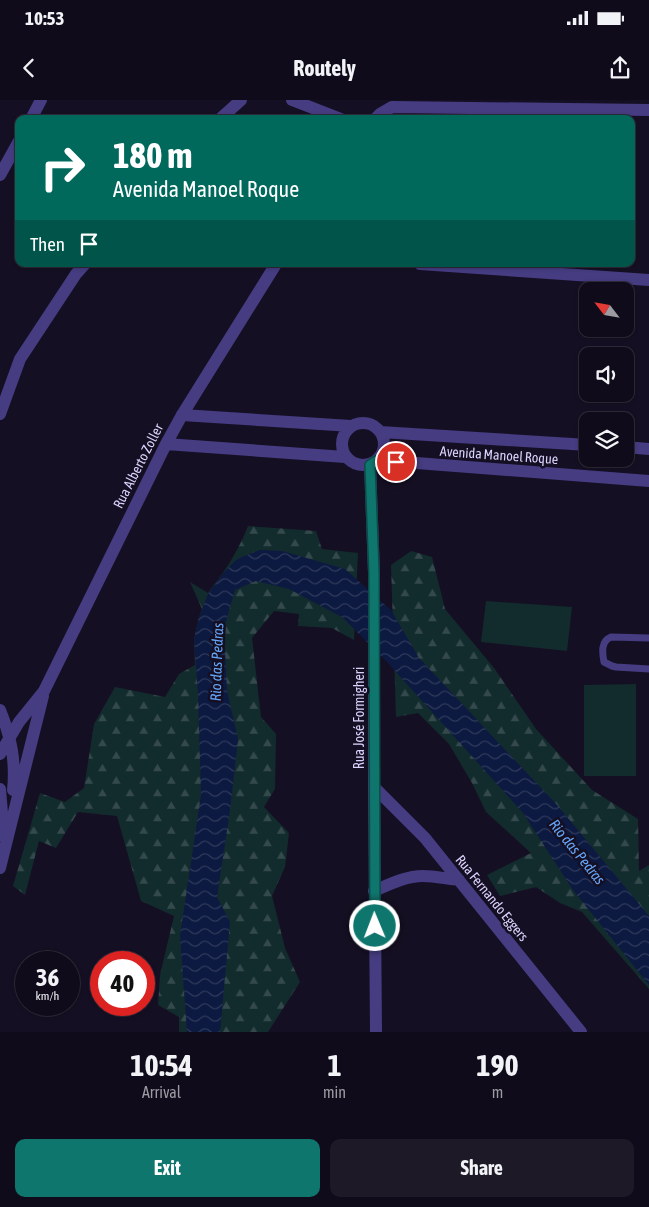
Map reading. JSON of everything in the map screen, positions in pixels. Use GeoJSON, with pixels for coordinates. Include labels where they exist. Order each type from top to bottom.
{"type":"FeatureCollection","features":[{"type":"Feature","properties":{"kind":"street"},"geometry":{"type":"LineString","coordinates":[[33,115],[41,100]]}},
{"type":"Feature","properties":{"kind":"street"},"geometry":{"type":"LineString","coordinates":[[224,115],[241,100]]}},
{"type":"Feature","properties":{"kind":"street"},"geometry":{"type":"LineString","coordinates":[[292,100],[331,115]]}},
{"type":"Feature","properties":{"kind":"street"},"geometry":{"type":"LineString","coordinates":[[379,115],[392,107],[649,110]]}},
{"type":"Feature","properties":{"kind":"street"},"geometry":{"type":"LineString","coordinates":[[0,175],[15,148]]}},
{"type":"Feature","properties":{"kind":"street"},"geometry":{"type":"LineString","coordinates":[[0,414],[20,359],[82,267]]}},
{"type":"Feature","properties":{"kind":"street","name":"Rua Alberto Zoller"},"geometry":{"type":"LineString","coordinates":[[0,754],[19,722],[44,691],[182,415],[274,267]]}},
{"type":"Feature","properties":{"kind":"street"},"geometry":{"type":"LineString","coordinates":[[463,267],[649,280]]}},
{"type":"Feature","properties":{"kind":"street"},"geometry":{"type":"LineString","coordinates":[[182,415],[351,426]]}},
{"type":"Feature","properties":{"kind":"street"},"geometry":{"type":"LineString","coordinates":[[358,423],[366,423],[374,425],[380,432],[384,438],[385,446],[382,454],[374,462],[361,466],[352,463],[346,457],[342,448],[342,439],[345,432],[351,426],[358,423]]}},
{"type":"Feature","properties":{"kind":"street","name":"Avenida Manoel Roque"},"geometry":{"type":"LineString","coordinates":[[380,432],[579,444]]}},
{"type":"Feature","properties":{"kind":"street"},"geometry":{"type":"LineString","coordinates":[[166,444],[346,457]]}},
{"type":"Feature","properties":{"kind":"street"},"geometry":{"type":"LineString","coordinates":[[634,448],[649,449]]}},
{"type":"Feature","properties":{"kind":"street","name":"Avenida Manoel Roque"},"geometry":{"type":"LineString","coordinates":[[374,462],[649,482]]}},
{"type":"Feature","properties":{"kind":"street","name":"Rua José Formigheri"},"geometry":{"type":"LineString","coordinates":[[374,462],[374,891],[376,1032]]}},
{"type":"Feature","properties":{"kind":"street","name":"Rua Alberto Zoller"},"geometry":{"type":"LineString","coordinates":[[5,847],[44,691]]}},
{"type":"Feature","properties":{"kind":"street"},"geometry":{"type":"LineString","coordinates":[[0,702],[8,712],[18,716],[27,712]]}},
{"type":"Feature","properties":{"kind":"street"},"geometry":{"type":"LineString","coordinates":[[0,710],[13,750],[14,764],[14,783],[5,847],[0,868]]}},
{"type":"Feature","properties":{"kind":"street"},"geometry":{"type":"LineString","coordinates":[[0,761],[5,764],[14,764],[23,761],[29,754]]}},
{"type":"Feature","properties":{"kind":"street","name":"Rua Fernando Eggers"},"geometry":{"type":"LineString","coordinates":[[374,787],[425,838],[581,1032]]}},
{"type":"Feature","properties":{"kind":"street"},"geometry":{"type":"LineString","coordinates":[[0,789],[5,847]]}},
{"type":"Feature","properties":{"kind":"street"},"geometry":{"type":"LineString","coordinates":[[374,891],[405,878],[422,876],[459,880]]}},
{"type":"Feature","properties":{"kind":"lane"},"geometry":{"type":"LineString","coordinates":[[649,638],[611,637],[606,639],[602,654],[604,662],[612,666],[649,669]]}},
{"type":"Feature","properties":{"kind":"green space"},"geometry":{"type":"Polygon","coordinates":[[[248,526],[316,531],[322,549],[358,553],[354,640],[332,628],[298,626],[299,614],[274,611],[252,638],[261,717],[276,734],[275,789],[264,807],[289,833],[285,867],[272,896],[285,948],[300,982],[268,1032],[179,1032],[179,1017],[158,1005],[160,975],[174,916],[141,901],[117,816],[78,812],[56,848],[39,841],[25,895],[13,886],[40,793],[65,802],[84,788],[94,724],[115,687],[165,697],[179,674],[195,665],[194,639],[202,609],[190,582],[208,593],[231,561],[248,526]]]}},
{"type":"Feature","properties":{"kind":"green space"},"geometry":{"type":"Polygon","coordinates":[[[411,551],[432,557],[445,609],[494,668],[536,729],[592,790],[638,819],[639,871],[649,865],[649,989],[582,912],[560,903],[536,887],[500,896],[487,875],[531,853],[486,812],[472,783],[449,744],[418,713],[396,717],[391,565],[411,551]]]}},
{"type":"Feature","properties":{"kind":"green space"},"geometry":{"type":"Polygon","coordinates":[[[486,601],[572,607],[567,651],[481,642],[486,601]]]}},
{"type":"Feature","properties":{"kind":"green space"},"geometry":{"type":"Polygon","coordinates":[[[636,684],[636,776],[584,776],[584,685],[636,684]]]}},
{"type":"Feature","properties":{"kind":"water","name":"Rio das Pedras"},"geometry":{"type":"Polygon","coordinates":[[[260,550],[282,551],[345,569],[391,610],[419,658],[558,806],[649,916],[649,985],[573,890],[523,813],[387,662],[342,617],[289,589],[256,581],[235,590],[224,628],[227,691],[238,739],[217,897],[230,922],[220,1032],[187,1032],[180,936],[201,795],[198,693],[194,639],[199,617],[208,594],[224,572],[237,559],[260,550]]]}},
{"type":"Feature","properties":{"kind":"route"},"geometry":{"type":"LineString","coordinates":[[375,926],[374,573],[370,465],[378,460],[396,462]]}}]}
